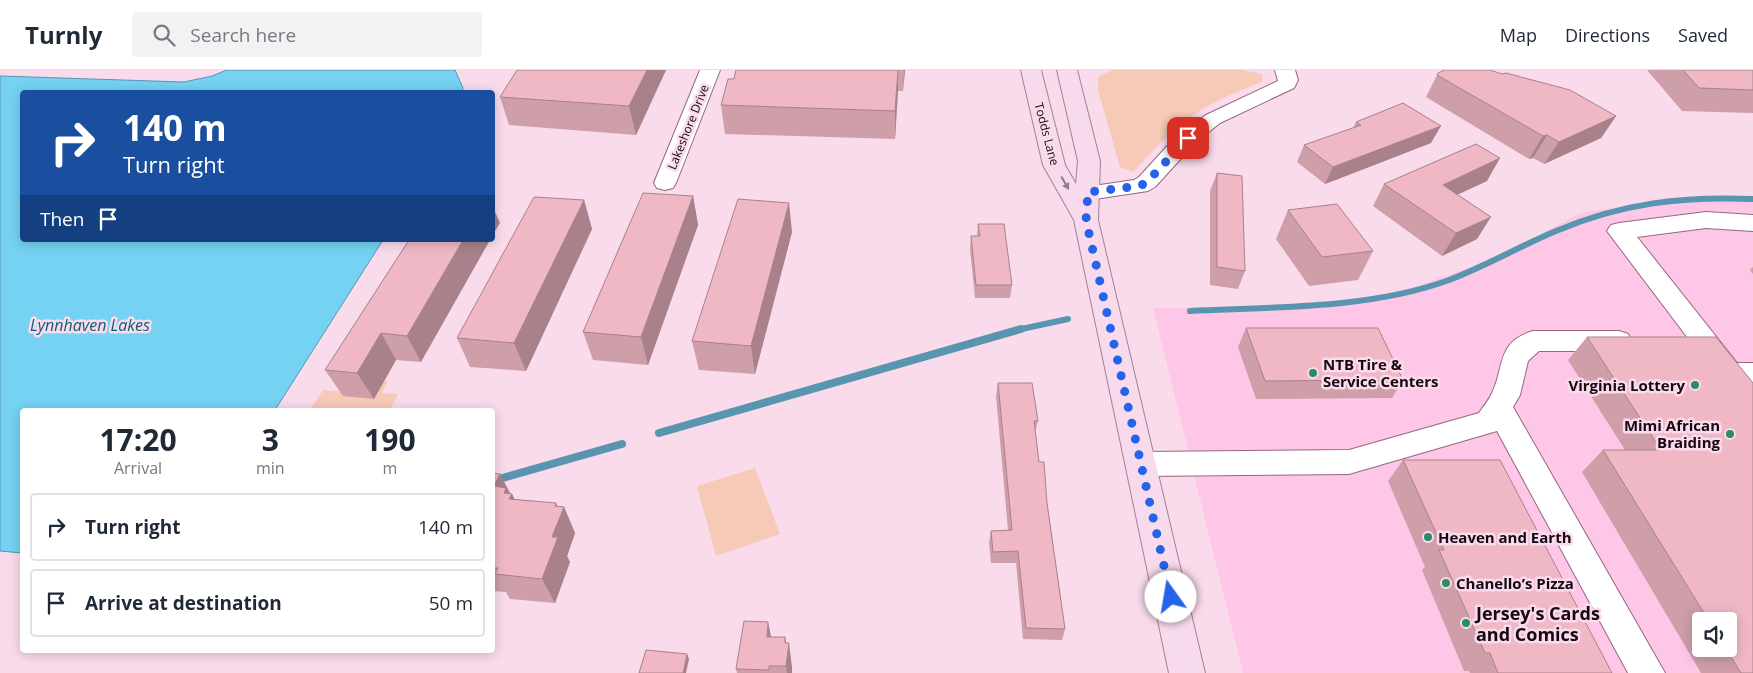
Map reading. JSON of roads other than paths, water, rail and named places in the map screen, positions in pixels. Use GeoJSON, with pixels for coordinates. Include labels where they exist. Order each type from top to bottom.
{"type":"FeatureCollection","features":[{"type":"Feature","properties":{"kind":"main road","name":"Todds Lane"},"geometry":{"type":"LineString","coordinates":[[1031,70],[1054,165],[1087,206]]}},
{"type":"Feature","properties":{"kind":"main road","name":"Todds Lane"},"geometry":{"type":"LineString","coordinates":[[1067,70],[1089,161],[1087,206],[1187,673]]}},
{"type":"Feature","properties":{"kind":"street","name":"Lakeshore Drive"},"geometry":{"type":"LineString","coordinates":[[665,183],[710,70]]}},
{"type":"Feature","properties":{"kind":"street"},"geometry":{"type":"LineString","coordinates":[[1087,206],[1147,182],[1182,143],[1213,119],[1286,84],[1288,80],[1285,70]]}},
{"type":"Feature","properties":{"kind":"street"},"geometry":{"type":"LineString","coordinates":[[1753,223],[1706,220],[1619,231],[1706,341],[1742,373],[1753,403]]}},
{"type":"Feature","properties":{"kind":"street"},"geometry":{"type":"LineString","coordinates":[[1142,464],[1349,462],[1489,422],[1506,395],[1515,356],[1533,341],[1706,341]]}},
{"type":"Feature","properties":{"kind":"street"},"geometry":{"type":"LineString","coordinates":[[1499,407],[1648,673]]}},
{"type":"Feature","properties":{"kind":"water","name":"Lynnhaven Lakes"},"geometry":{"type":"Polygon","coordinates":[[[227,70],[455,70],[463,88],[462,90],[20,90],[20,242],[382,242],[276,408],[20,408],[20,553],[0,551],[0,76],[184,82],[212,76],[227,70]]]}},
{"type":"Feature","properties":{"kind":"waterway"},"geometry":{"type":"LineString","coordinates":[[1190,311],[1321,305],[1387,297],[1449,280],[1556,231],[1605,214],[1653,203],[1677,200],[1753,199]]}},
{"type":"Feature","properties":{"kind":"waterway"},"geometry":{"type":"LineString","coordinates":[[1019,330],[1068,319]]}},
{"type":"Feature","properties":{"kind":"waterway"},"geometry":{"type":"LineString","coordinates":[[659,433],[1019,330]]}},
{"type":"Feature","properties":{"kind":"waterway"},"geometry":{"type":"LineString","coordinates":[[495,480],[622,444]]}},
{"type":"Feature","properties":{"kind":"place","name":"NTB Tire & Service Centers"},"geometry":{"type":"Point","coordinates":[1313,373]}},
{"type":"Feature","properties":{"kind":"place","name":"Virginia Lottery"},"geometry":{"type":"Point","coordinates":[1695,385]}},
{"type":"Feature","properties":{"kind":"place","name":"Mimi African Braiding"},"geometry":{"type":"Point","coordinates":[1730,434]}},
{"type":"Feature","properties":{"kind":"place","name":"Heaven and Earth"},"geometry":{"type":"Point","coordinates":[1428,537]}},
{"type":"Feature","properties":{"kind":"place","name":"Chanello’s Pizza"},"geometry":{"type":"Point","coordinates":[1446,583]}},
{"type":"Feature","properties":{"kind":"place","name":"Jersey's Cards and Comics"},"geometry":{"type":"Point","coordinates":[1466,623]}}]}
